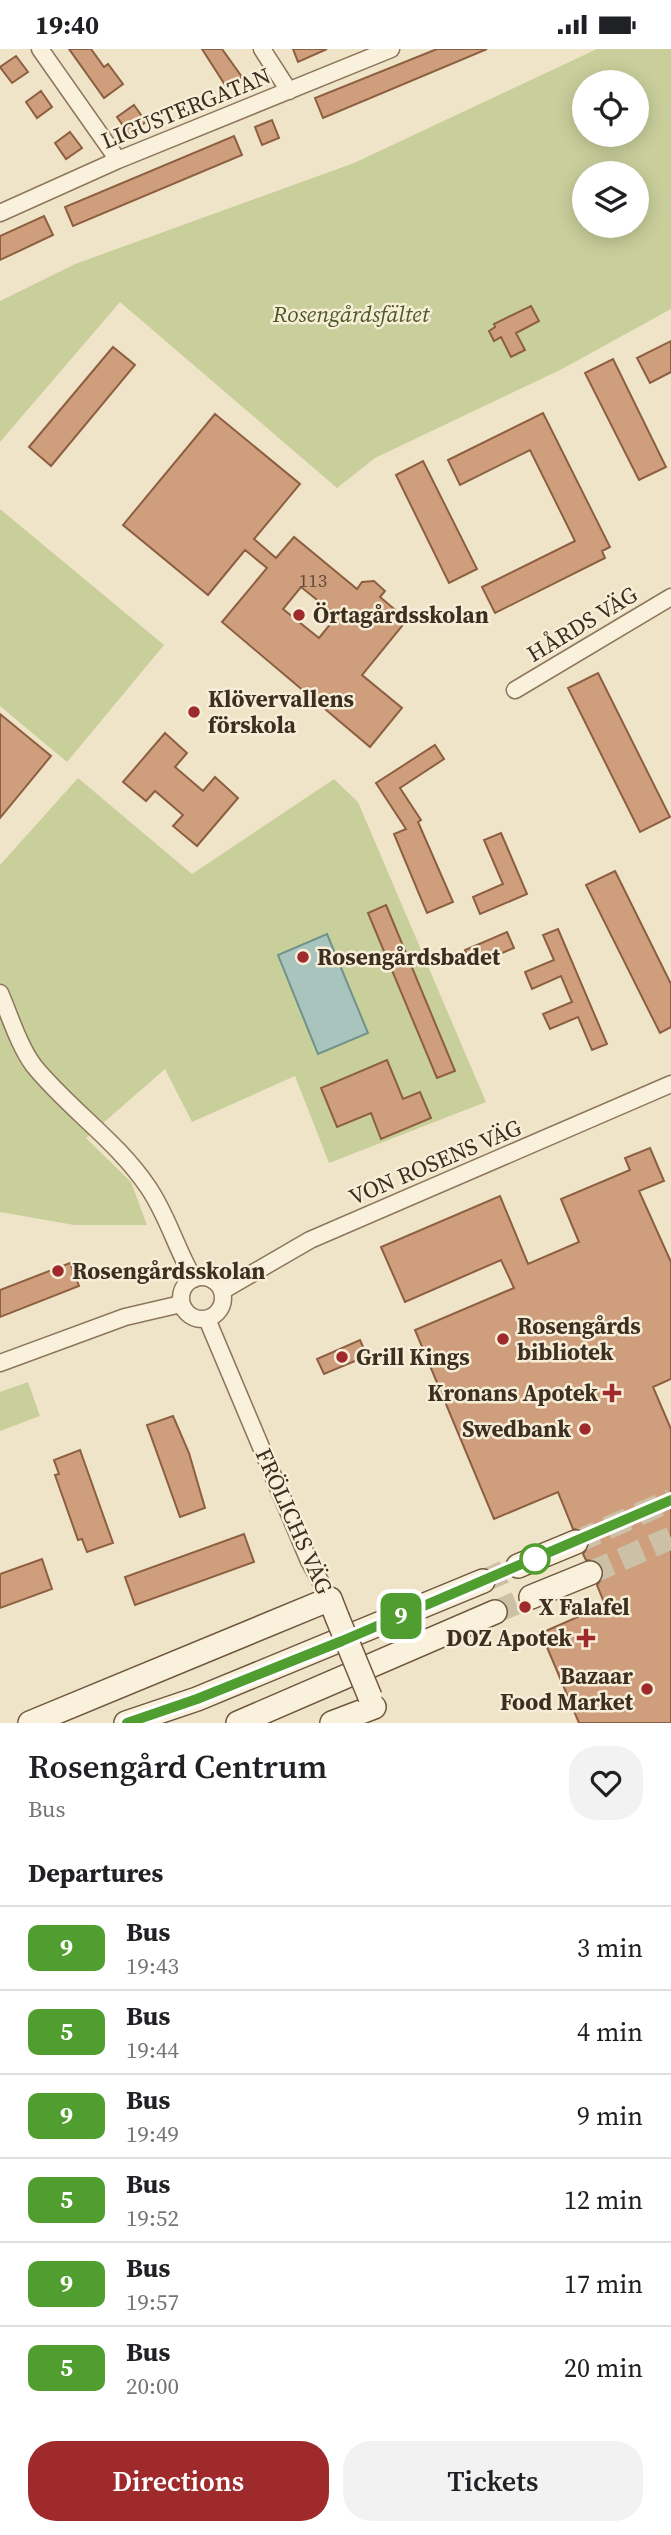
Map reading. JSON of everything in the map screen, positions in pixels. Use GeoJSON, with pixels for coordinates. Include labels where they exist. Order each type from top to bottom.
{"type":"FeatureCollection","features":[{"type":"Feature","properties":{"kind":"main road"},"geometry":{"type":"LineString","coordinates":[[518,1566],[576,1542]]}},
{"type":"Feature","properties":{"kind":"main road"},"geometry":{"type":"LineString","coordinates":[[531,1597],[590,1573]]}},
{"type":"Feature","properties":{"kind":"main road"},"geometry":{"type":"LineString","coordinates":[[126,1723],[197,1699],[483,1581]]}},
{"type":"Feature","properties":{"kind":"main road","name":"FRÖLICHS VÄG"},"geometry":{"type":"LineString","coordinates":[[333,1608],[375,1709]]}},
{"type":"Feature","properties":{"kind":"main road"},"geometry":{"type":"LineString","coordinates":[[30,1723],[333,1608]]}},
{"type":"Feature","properties":{"kind":"main road"},"geometry":{"type":"LineString","coordinates":[[238,1723],[495,1612]]}},
{"type":"Feature","properties":{"kind":"main road"},"geometry":{"type":"LineString","coordinates":[[332,1723],[375,1709]]}},
{"type":"Feature","properties":{"kind":"street"},"geometry":{"type":"LineString","coordinates":[[40,49],[118,160]]}},
{"type":"Feature","properties":{"kind":"street"},"geometry":{"type":"LineString","coordinates":[[262,49],[289,90]]}},
{"type":"Feature","properties":{"kind":"street","name":"LIGUSTERGATAN"},"geometry":{"type":"LineString","coordinates":[[0,213],[118,160],[391,49]]}},
{"type":"Feature","properties":{"kind":"street","name":"HÅRDS VÄG"},"geometry":{"type":"LineString","coordinates":[[515,689],[671,597]]}},
{"type":"Feature","properties":{"kind":"street"},"geometry":{"type":"LineString","coordinates":[[0,993],[32,1062],[125,1158],[149,1188],[164,1215],[179,1255],[194,1279]]}},
{"type":"Feature","properties":{"kind":"street","name":"VON ROSENS VÄG"},"geometry":{"type":"LineString","coordinates":[[222,1291],[310,1240],[669,1090]]}},
{"type":"Feature","properties":{"kind":"street"},"geometry":{"type":"LineString","coordinates":[[194,1279],[214,1280],[222,1291],[222,1305],[214,1317],[191,1317],[181,1304],[183,1289],[194,1279]]}},
{"type":"Feature","properties":{"kind":"street"},"geometry":{"type":"LineString","coordinates":[[0,1363],[125,1317],[181,1304]]}},
{"type":"Feature","properties":{"kind":"street","name":"FRÖLICHS VÄG"},"geometry":{"type":"LineString","coordinates":[[207,1319],[309,1561],[333,1608]]}},
{"type":"Feature","properties":{"kind":"green space","name":"Rosengårdsfältet"},"geometry":{"type":"Polygon","coordinates":[[[597,49],[671,49],[671,309],[562,369],[375,458],[337,488],[120,302],[0,442],[0,301],[75,264],[354,163],[597,49]]]}},
{"type":"Feature","properties":{"kind":"green space"},"geometry":{"type":"Polygon","coordinates":[[[0,509],[164,645],[67,762],[0,706],[0,509]]]}},
{"type":"Feature","properties":{"kind":"green space"},"geometry":{"type":"Polygon","coordinates":[[[78,778],[192,874],[334,779],[358,802],[486,1102],[329,1163],[295,1076],[192,1122],[165,1069],[86,1138],[131,1182],[147,1225],[74,1225],[0,1212],[0,865],[78,778]]]}},
{"type":"Feature","properties":{"kind":"green space"},"geometry":{"type":"Polygon","coordinates":[[[28,1382],[40,1416],[0,1431],[0,1392],[28,1382]]]}},
{"type":"Feature","properties":{"kind":"water"},"geometry":{"type":"Polygon","coordinates":[[[327,934],[368,1033],[318,1054],[278,955],[327,934]]]}},
{"type":"Feature","properties":{"kind":"building"},"geometry":{"type":"Polygon","coordinates":[[[69,49],[91,49],[104,67],[108,64],[123,84],[104,98],[69,49]]]}},
{"type":"Feature","properties":{"kind":"building"},"geometry":{"type":"Polygon","coordinates":[[[202,49],[222,49],[242,77],[227,88],[202,49]]]}},
{"type":"Feature","properties":{"kind":"building"},"geometry":{"type":"Polygon","coordinates":[[[293,49],[327,49],[298,62],[293,49]]]}},
{"type":"Feature","properties":{"kind":"building"},"geometry":{"type":"Polygon","coordinates":[[[437,49],[487,49],[323,118],[315,98],[437,49]]]}},
{"type":"Feature","properties":{"kind":"building"},"geometry":{"type":"Polygon","coordinates":[[[16,56],[28,72],[12,83],[0,67],[16,56]]]}},
{"type":"Feature","properties":{"kind":"building"},"geometry":{"type":"Polygon","coordinates":[[[41,91],[52,107],[37,118],[26,102],[41,91]]]}},
{"type":"Feature","properties":{"kind":"building"},"geometry":{"type":"Polygon","coordinates":[[[134,105],[146,122],[129,134],[117,117],[134,105]]]}},
{"type":"Feature","properties":{"kind":"building"},"geometry":{"type":"Polygon","coordinates":[[[272,120],[279,138],[262,145],[255,127],[272,120]]]}},
{"type":"Feature","properties":{"kind":"building"},"geometry":{"type":"Polygon","coordinates":[[[70,132],[82,148],[66,159],[55,143],[70,132]]]}},
{"type":"Feature","properties":{"kind":"building"},"geometry":{"type":"Polygon","coordinates":[[[234,136],[242,155],[73,226],[65,207],[234,136]]]}},
{"type":"Feature","properties":{"kind":"building"},"geometry":{"type":"Polygon","coordinates":[[[44,216],[53,235],[0,260],[0,236],[44,216]]]}},
{"type":"Feature","properties":{"kind":"building"},"geometry":{"type":"Polygon","coordinates":[[[531,306],[539,321],[516,333],[525,350],[511,357],[501,337],[494,341],[489,331],[495,327],[494,324],[531,306]]]}},
{"type":"Feature","properties":{"kind":"building"},"geometry":{"type":"Polygon","coordinates":[[[671,341],[671,372],[650,383],[637,358],[671,341]]]}},
{"type":"Feature","properties":{"kind":"building"},"geometry":{"type":"Polygon","coordinates":[[[113,347],[135,365],[51,466],[29,447],[113,347]]]}},
{"type":"Feature","properties":{"kind":"building"},"geometry":{"type":"Polygon","coordinates":[[[613,359],[666,467],[639,480],[585,373],[613,359]]]}},
{"type":"Feature","properties":{"kind":"building"},"geometry":{"type":"Polygon","coordinates":[[[543,413],[610,547],[602,551],[605,558],[495,613],[482,587],[575,541],[530,450],[460,485],[448,460],[543,413]]]}},
{"type":"Feature","properties":{"kind":"building"},"geometry":{"type":"Polygon","coordinates":[[[215,414],[300,484],[254,539],[276,558],[294,537],[357,589],[362,582],[374,581],[385,591],[380,597],[407,620],[362,675],[402,708],[370,747],[222,622],[267,568],[245,550],[208,595],[123,525],[215,414]],[[301,587],[283,609],[319,638],[337,616],[301,587]]]}},
{"type":"Feature","properties":{"kind":"building"},"geometry":{"type":"Polygon","coordinates":[[[423,461],[477,569],[449,583],[396,475],[423,461]]]}},
{"type":"Feature","properties":{"kind":"building"},"geometry":{"type":"Polygon","coordinates":[[[598,673],[670,817],[640,832],[568,688],[598,673]]]}},
{"type":"Feature","properties":{"kind":"building"},"geometry":{"type":"Polygon","coordinates":[[[0,714],[51,756],[0,818],[0,714]]]}},
{"type":"Feature","properties":{"kind":"building"},"geometry":{"type":"Polygon","coordinates":[[[165,733],[187,753],[175,767],[203,791],[215,777],[238,798],[197,846],[173,826],[183,815],[155,791],[146,801],[123,782],[165,733]]]}},
{"type":"Feature","properties":{"kind":"building"},"geometry":{"type":"Polygon","coordinates":[[[435,745],[444,759],[400,788],[421,820],[418,822],[453,902],[427,913],[394,834],[406,829],[376,783],[435,745]]]}},
{"type":"Feature","properties":{"kind":"building"},"geometry":{"type":"Polygon","coordinates":[[[501,833],[527,894],[480,914],[473,897],[503,884],[484,840],[501,833]]]}},
{"type":"Feature","properties":{"kind":"building"},"geometry":{"type":"Polygon","coordinates":[[[615,871],[671,984],[671,1027],[660,1033],[586,885],[615,871]]]}},
{"type":"Feature","properties":{"kind":"building"},"geometry":{"type":"Polygon","coordinates":[[[386,905],[455,1071],[437,1078],[368,913],[386,905]]]}},
{"type":"Feature","properties":{"kind":"building"},"geometry":{"type":"Polygon","coordinates":[[[558,929],[607,1044],[592,1050],[578,1017],[550,1029],[543,1014],[572,1002],[561,976],[532,989],[525,972],[554,960],[543,935],[558,929]]]}},
{"type":"Feature","properties":{"kind":"building"},"geometry":{"type":"Polygon","coordinates":[[[507,932],[514,948],[471,966],[465,950],[507,932]]]}},
{"type":"Feature","properties":{"kind":"building"},"geometry":{"type":"Polygon","coordinates":[[[387,1060],[403,1099],[420,1092],[431,1118],[381,1139],[371,1113],[337,1127],[321,1088],[387,1060]]]}},
{"type":"Feature","properties":{"kind":"building"},"geometry":{"type":"Polygon","coordinates":[[[650,1148],[664,1181],[639,1191],[671,1262],[671,1379],[653,1387],[671,1429],[671,1723],[579,1723],[541,1633],[605,1605],[597,1585],[604,1576],[603,1567],[598,1562],[586,1560],[583,1554],[590,1544],[589,1536],[584,1531],[573,1529],[558,1492],[494,1519],[415,1330],[514,1288],[501,1260],[405,1302],[381,1247],[500,1196],[528,1264],[579,1242],[561,1199],[630,1170],[625,1158],[650,1148]]]}},
{"type":"Feature","properties":{"kind":"building"},"geometry":{"type":"Polygon","coordinates":[[[70,1263],[79,1286],[0,1317],[0,1290],[70,1263]]]}},
{"type":"Feature","properties":{"kind":"building","name":"Grill Kings"},"geometry":{"type":"Polygon","coordinates":[[[360,1340],[367,1356],[324,1374],[317,1359],[360,1340]]]}},
{"type":"Feature","properties":{"kind":"building"},"geometry":{"type":"Polygon","coordinates":[[[173,1416],[189,1453],[205,1508],[180,1517],[147,1425],[173,1416]]]}},
{"type":"Feature","properties":{"kind":"building"},"geometry":{"type":"Polygon","coordinates":[[[80,1450],[113,1543],[87,1552],[82,1539],[78,1540],[55,1475],[59,1474],[54,1460],[80,1450]]]}},
{"type":"Feature","properties":{"kind":"building"},"geometry":{"type":"Polygon","coordinates":[[[244,1534],[254,1562],[135,1605],[125,1577],[244,1534]]]}},
{"type":"Feature","properties":{"kind":"building"},"geometry":{"type":"Polygon","coordinates":[[[42,1559],[52,1589],[0,1608],[0,1574],[42,1559]]]}},
{"type":"Feature","properties":{"kind":"tunnel"},"geometry":{"type":"LineString","coordinates":[[576,1542],[671,1500]]}},
{"type":"Feature","properties":{"kind":"tunnel"},"geometry":{"type":"LineString","coordinates":[[590,1573],[671,1538]]}},
{"type":"Feature","properties":{"kind":"tunnel"},"geometry":{"type":"LineString","coordinates":[[483,1581],[518,1566]]}},
{"type":"Feature","properties":{"kind":"tunnel"},"geometry":{"type":"LineString","coordinates":[[495,1612],[531,1597]]}},
{"type":"Feature","properties":{"kind":"bus line","name":"9"},"geometry":{"type":"LineString","coordinates":[[127,1723],[197,1699],[342,1641],[671,1500]]}},
{"type":"Feature","properties":{"kind":"place","name":"Örtagårdsskolan"},"geometry":{"type":"Point","coordinates":[299,615]}},
{"type":"Feature","properties":{"kind":"place","name":"Klövervallens förskola"},"geometry":{"type":"Point","coordinates":[194,712]}},
{"type":"Feature","properties":{"kind":"place","name":"Rosengårdsbadet"},"geometry":{"type":"Point","coordinates":[303,957]}},
{"type":"Feature","properties":{"kind":"place","name":"Rosengårdsskolan"},"geometry":{"type":"Point","coordinates":[58,1271]}},
{"type":"Feature","properties":{"kind":"place","name":"Rosengårds bibliotek"},"geometry":{"type":"Point","coordinates":[503,1339]}},
{"type":"Feature","properties":{"kind":"place","name":"Grill Kings"},"geometry":{"type":"Point","coordinates":[342,1357]}},
{"type":"Feature","properties":{"kind":"place","name":"Kronans Apotek"},"geometry":{"type":"Point","coordinates":[612,1393]}},
{"type":"Feature","properties":{"kind":"place","name":"Swedbank"},"geometry":{"type":"Point","coordinates":[585,1429]}},
{"type":"Feature","properties":{"kind":"place","name":"X Falafel"},"geometry":{"type":"Point","coordinates":[525,1607]}},
{"type":"Feature","properties":{"kind":"place","name":"DOZ Apotek"},"geometry":{"type":"Point","coordinates":[586,1638]}},
{"type":"Feature","properties":{"kind":"place","name":"Bazaar Food Market"},"geometry":{"type":"Point","coordinates":[647,1689]}}]}
